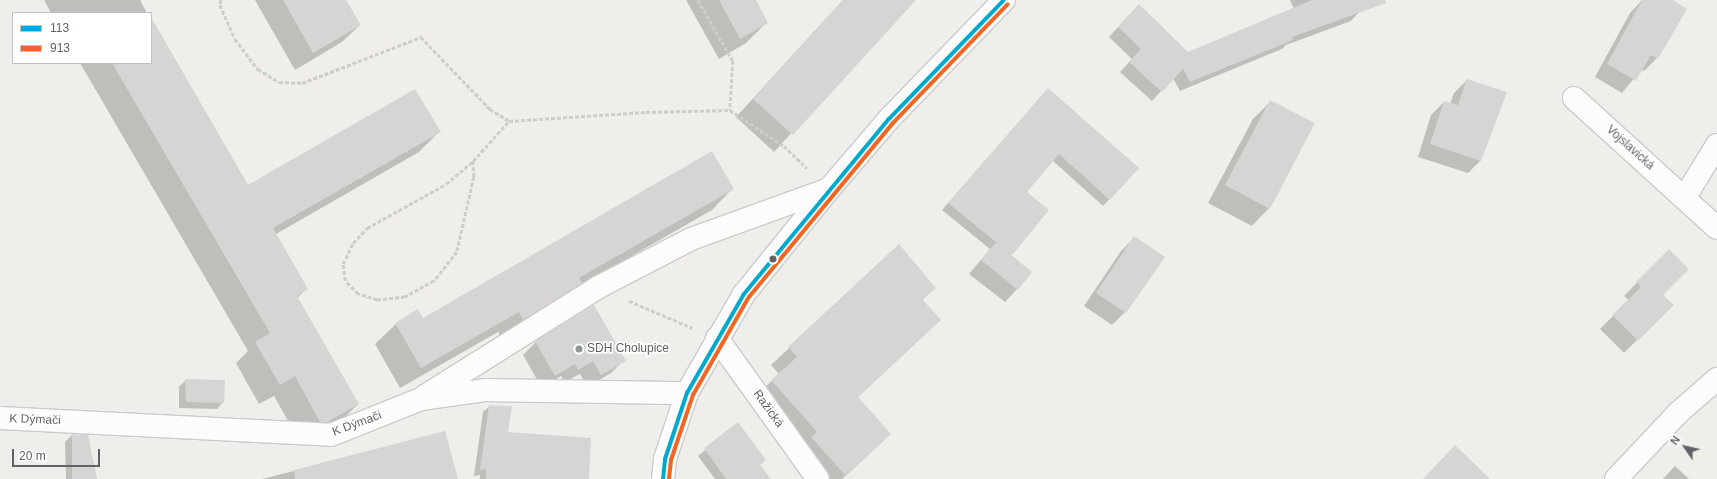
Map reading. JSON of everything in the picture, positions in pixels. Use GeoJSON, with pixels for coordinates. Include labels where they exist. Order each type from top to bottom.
{"type":"FeatureCollection","features":[{"type":"Feature","properties":{"kind":"street"},"geometry":{"type":"LineString","coordinates":[[663,479],[665,459],[687,393],[717,338],[744,294],[828,189],[889,119],[995,3]]}},
{"type":"Feature","properties":{"kind":"street","name":"Vojslavická"},"geometry":{"type":"LineString","coordinates":[[1574,98],[1686,197],[1717,228]]}},
{"type":"Feature","properties":{"kind":"street"},"geometry":{"type":"LineString","coordinates":[[1686,197],[1717,144]]}},
{"type":"Feature","properties":{"kind":"street"},"geometry":{"type":"LineString","coordinates":[[421,399],[597,288],[691,240],[828,189]]}},
{"type":"Feature","properties":{"kind":"street","name":"Ražická"},"geometry":{"type":"LineString","coordinates":[[717,338],[818,479]]}},
{"type":"Feature","properties":{"kind":"street"},"geometry":{"type":"LineString","coordinates":[[1616,479],[1678,413],[1717,379]]}},
{"type":"Feature","properties":{"kind":"street","name":"K Dýmači"},"geometry":{"type":"LineString","coordinates":[[0,418],[330,435],[421,399],[486,390],[687,393]]}},
{"type":"Feature","properties":{"kind":"path"},"geometry":{"type":"LineString","coordinates":[[221,0],[220,5],[235,39],[258,69],[279,82],[302,82],[421,37],[490,109],[509,121],[646,112],[730,110],[784,146],[828,189]]}},
{"type":"Feature","properties":{"kind":"path"},"geometry":{"type":"LineString","coordinates":[[698,0],[733,61],[730,110]]}},
{"type":"Feature","properties":{"kind":"path"},"geometry":{"type":"LineString","coordinates":[[473,161],[474,177],[458,252],[434,281],[405,297],[377,300],[358,294],[345,281],[343,264],[353,243],[367,228],[446,184],[473,161],[509,121]]}},
{"type":"Feature","properties":{"kind":"path"},"geometry":{"type":"LineString","coordinates":[[597,288],[717,338]]}},
{"type":"Feature","properties":{"kind":"building"},"geometry":{"type":"Polygon","coordinates":[[[283,0],[346,0],[361,25],[313,53],[283,0]]]}},
{"type":"Feature","properties":{"kind":"building"},"geometry":{"type":"Polygon","coordinates":[[[719,0],[756,0],[768,23],[740,39],[719,0]]]}},
{"type":"Feature","properties":{"kind":"building"},"geometry":{"type":"Polygon","coordinates":[[[843,0],[916,0],[793,135],[753,99],[843,0]]]}},
{"type":"Feature","properties":{"kind":"building"},"geometry":{"type":"Polygon","coordinates":[[[1312,0],[1385,0],[1386,3],[1292,37],[1293,40],[1190,82],[1183,69],[1162,92],[1129,62],[1141,49],[1118,27],[1139,4],[1188,52],[1312,0]]]}},
{"type":"Feature","properties":{"kind":"building"},"geometry":{"type":"Polygon","coordinates":[[[1642,0],[1673,0],[1687,9],[1658,59],[1651,55],[1636,81],[1607,64],[1642,0]]]}},
{"type":"Feature","properties":{"kind":"building"},"geometry":{"type":"Polygon","coordinates":[[[152,19],[248,185],[415,89],[441,132],[273,228],[308,289],[297,296],[359,404],[327,422],[320,422],[295,376],[280,385],[255,342],[270,333],[113,64],[152,64],[152,19]]]}},
{"type":"Feature","properties":{"kind":"building"},"geometry":{"type":"Polygon","coordinates":[[[1467,79],[1507,92],[1481,161],[1430,144],[1444,101],[1458,105],[1467,79]]]}},
{"type":"Feature","properties":{"kind":"building"},"geometry":{"type":"Polygon","coordinates":[[[1048,88],[1139,168],[1110,200],[1059,154],[1027,192],[1049,210],[1012,255],[948,203],[1048,88]]]}},
{"type":"Feature","properties":{"kind":"building"},"geometry":{"type":"Polygon","coordinates":[[[1270,100],[1315,123],[1270,209],[1225,185],[1270,100]]]}},
{"type":"Feature","properties":{"kind":"building"},"geometry":{"type":"Polygon","coordinates":[[[712,151],[734,189],[579,278],[582,283],[523,320],[519,312],[421,368],[395,323],[418,309],[423,318],[712,151]]]}},
{"type":"Feature","properties":{"kind":"building"},"geometry":{"type":"Polygon","coordinates":[[[1134,236],[1165,257],[1126,313],[1096,293],[1134,236]]]}},
{"type":"Feature","properties":{"kind":"building"},"geometry":{"type":"Polygon","coordinates":[[[996,242],[1032,272],[1018,290],[981,260],[996,242]]]}},
{"type":"Feature","properties":{"kind":"building"},"geometry":{"type":"Polygon","coordinates":[[[899,244],[936,288],[922,299],[941,320],[858,397],[891,434],[846,476],[811,437],[817,432],[771,380],[797,357],[788,347],[899,244]]]}},
{"type":"Feature","properties":{"kind":"building"},"geometry":{"type":"Polygon","coordinates":[[[1669,249],[1689,269],[1663,295],[1674,305],[1638,341],[1612,315],[1641,287],[1636,282],[1669,249]]]}},
{"type":"Feature","properties":{"kind":"building","name":"SDH Cholupice"},"geometry":{"type":"Polygon","coordinates":[[[594,305],[626,361],[601,375],[593,361],[578,370],[575,364],[555,376],[535,341],[594,305]]]}},
{"type":"Feature","properties":{"kind":"building"},"geometry":{"type":"Polygon","coordinates":[[[185,379],[225,380],[224,403],[186,402],[185,379]]]}},
{"type":"Feature","properties":{"kind":"building"},"geometry":{"type":"Polygon","coordinates":[[[489,405],[512,406],[508,432],[591,438],[589,479],[486,479],[486,469],[480,470],[489,405]]]}},
{"type":"Feature","properties":{"kind":"building"},"geometry":{"type":"Polygon","coordinates":[[[738,422],[766,460],[760,465],[771,479],[726,479],[704,448],[738,422]]]}},
{"type":"Feature","properties":{"kind":"building"},"geometry":{"type":"Polygon","coordinates":[[[445,431],[458,479],[295,479],[294,470],[445,431]]]}},
{"type":"Feature","properties":{"kind":"building"},"geometry":{"type":"Polygon","coordinates":[[[72,434],[88,435],[97,479],[72,479],[72,434]]]}},
{"type":"Feature","properties":{"kind":"building"},"geometry":{"type":"Polygon","coordinates":[[[1455,445],[1490,479],[1423,479],[1455,445]]]}},
{"type":"Feature","properties":{"kind":"transit line","name":"113"},"geometry":{"type":"LineString","coordinates":[[663,479],[665,459],[687,393],[744,294],[889,119],[1004,0]]}},
{"type":"Feature","properties":{"kind":"transit line","name":"913"},"geometry":{"type":"LineString","coordinates":[[669,479],[671,460],[693,395],[749,297],[893,123],[1008,4]]}},
{"type":"Feature","properties":{"kind":"place","name":"SDH Cholupice"},"geometry":{"type":"Point","coordinates":[579,349]}}]}
